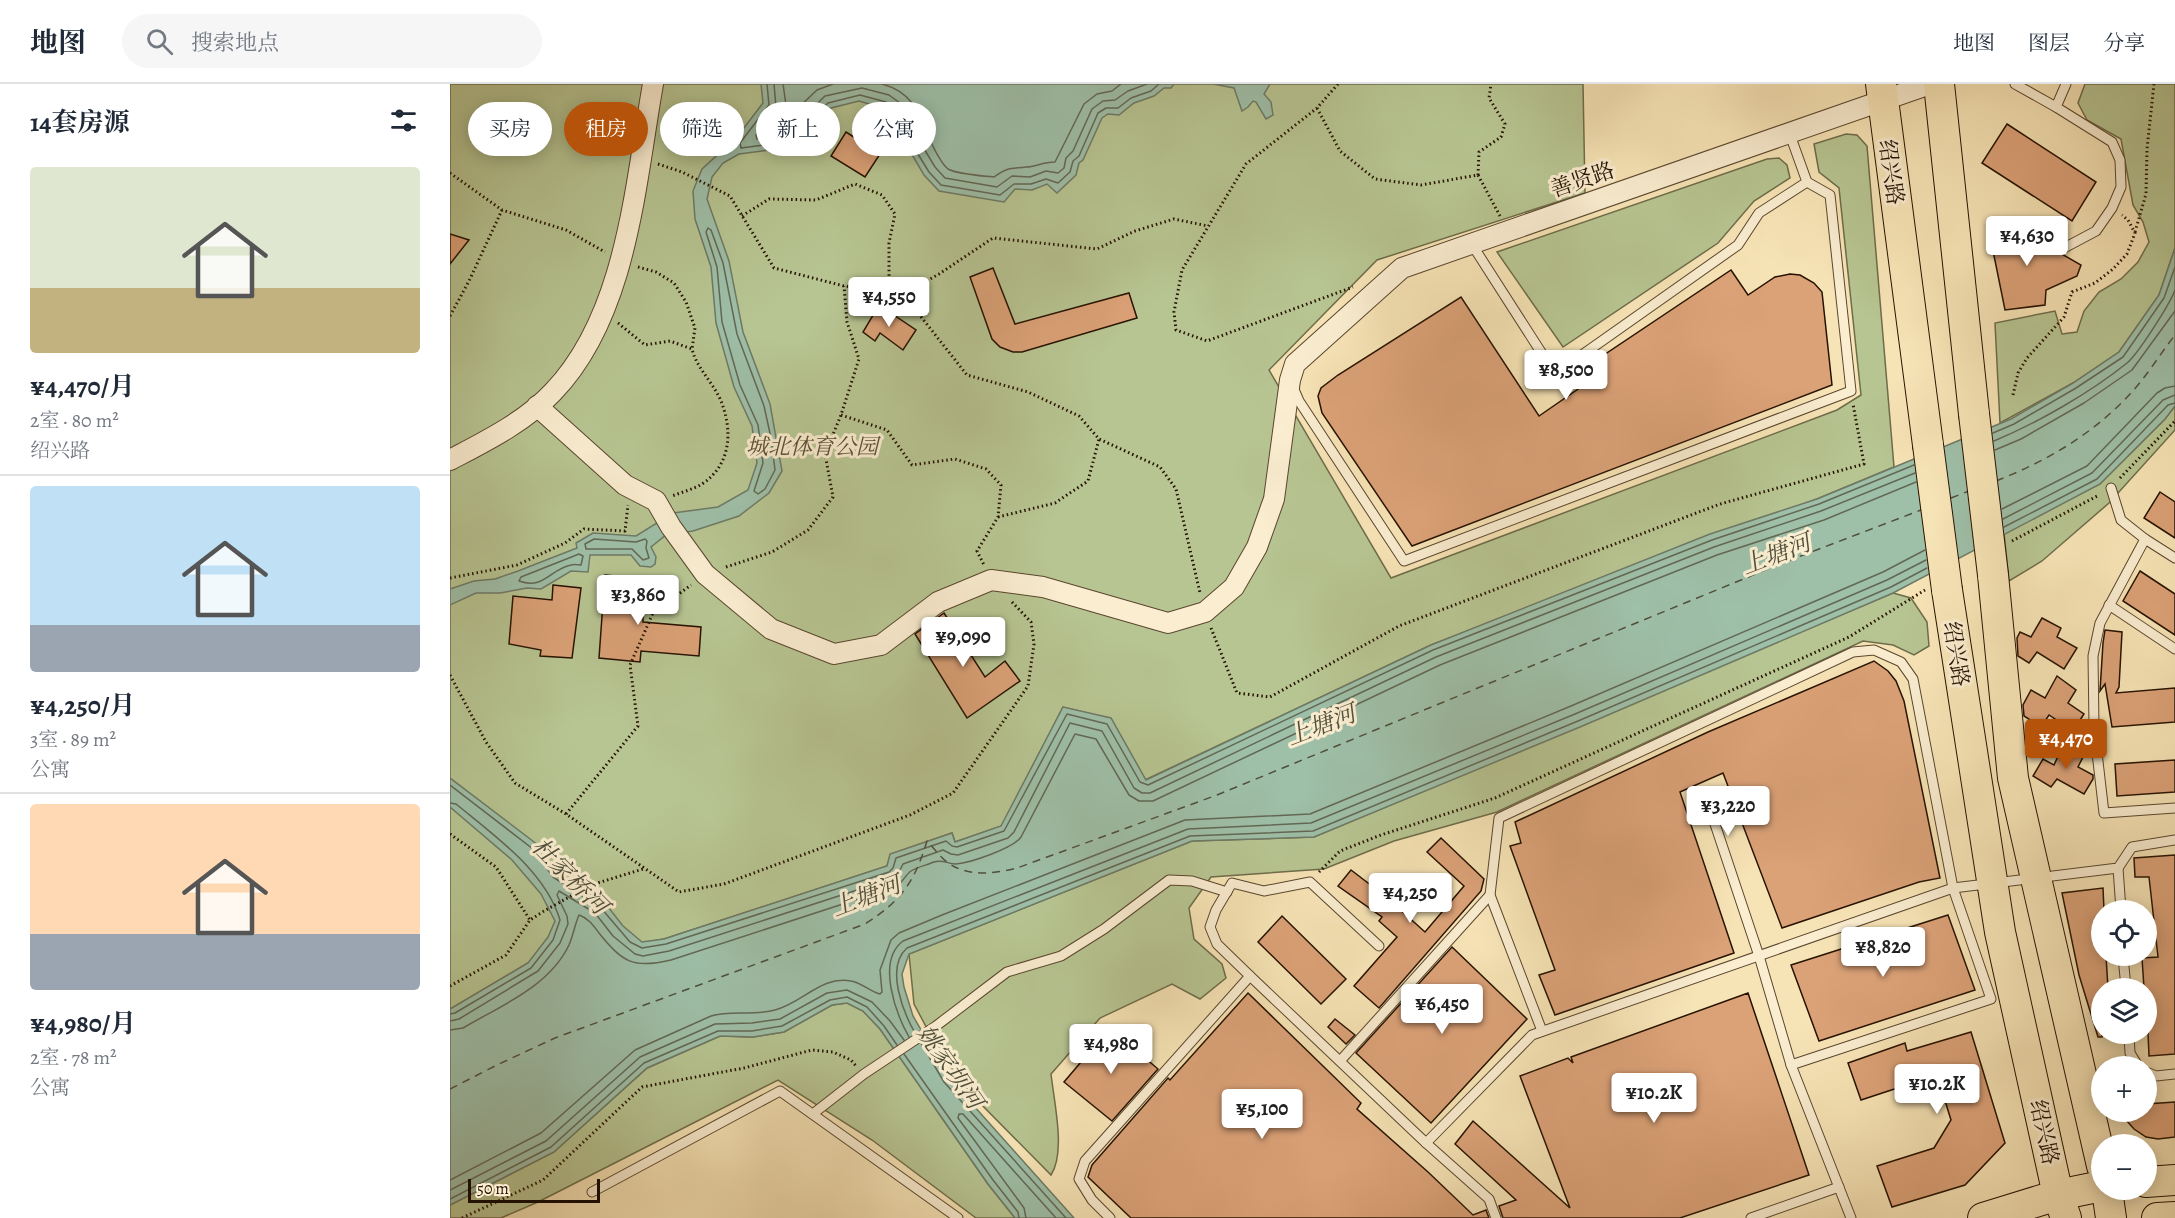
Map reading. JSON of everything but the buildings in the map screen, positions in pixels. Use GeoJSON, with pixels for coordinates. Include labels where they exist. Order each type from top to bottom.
{"type":"FeatureCollection","features":[{"type":"Feature","properties":{"kind":"main road","name":"绍兴路"},"geometry":{"type":"LineString","coordinates":[[1939,84],[2013,778],[2095,1134]]}},
{"type":"Feature","properties":{"kind":"main road","name":"绍兴路"},"geometry":{"type":"LineString","coordinates":[[1882,92],[1928,445],[1938,589],[1993,882],[2000,932],[2062,1206]]}},
{"type":"Feature","properties":{"kind":"main road"},"geometry":{"type":"LineString","coordinates":[[2157,1181],[2175,1180]]}},
{"type":"Feature","properties":{"kind":"main road"},"geometry":{"type":"LineString","coordinates":[[1983,1218],[2062,1206],[2091,1192]]}},
{"type":"Feature","properties":{"kind":"main road"},"geometry":{"type":"LineString","coordinates":[[2108,1200],[2111,1218]]}},
{"type":"Feature","properties":{"kind":"main road"},"geometry":{"type":"LineString","coordinates":[[2157,1218],[2175,1217]]}},
{"type":"Feature","properties":{"kind":"street"},"geometry":{"type":"LineString","coordinates":[[450,460],[525,417],[553,392],[574,365],[594,333],[626,245],[653,84]]}},
{"type":"Feature","properties":{"kind":"street","name":"善贤路"},"geometry":{"type":"LineString","coordinates":[[1290,380],[1295,364],[1402,268],[1789,132],[1882,92],[1930,84]]}},
{"type":"Feature","properties":{"kind":"street"},"geometry":{"type":"LineString","coordinates":[[537,406],[625,485],[656,501],[705,574],[771,629],[834,654],[882,645],[938,602],[992,580],[1044,588],[1167,623],[1205,612],[1234,587],[1257,547],[1274,500],[1290,380]]}},
{"type":"Feature","properties":{"kind":"lane"},"geometry":{"type":"LineString","coordinates":[[2015,84],[2112,142],[2120,160],[2121,187],[2112,208],[2096,231],[2064,248]]}},
{"type":"Feature","properties":{"kind":"lane"},"geometry":{"type":"LineString","coordinates":[[2055,107],[2066,84]]}},
{"type":"Feature","properties":{"kind":"lane"},"geometry":{"type":"LineString","coordinates":[[1290,380],[1299,401],[1404,561],[1851,391],[1830,195],[1807,182],[1789,132]]}},
{"type":"Feature","properties":{"kind":"lane"},"geometry":{"type":"LineString","coordinates":[[1471,243],[1555,374],[1738,245],[1759,213],[1807,182]]}},
{"type":"Feature","properties":{"kind":"lane"},"geometry":{"type":"LineString","coordinates":[[2111,488],[2121,520],[2175,558]]}},
{"type":"Feature","properties":{"kind":"lane"},"geometry":{"type":"LineString","coordinates":[[2145,539],[2100,623],[2093,656],[2094,727],[2104,813],[2175,808]]}},
{"type":"Feature","properties":{"kind":"lane"},"geometry":{"type":"LineString","coordinates":[[2109,605],[2175,649]]}},
{"type":"Feature","properties":{"kind":"lane"},"geometry":{"type":"LineString","coordinates":[[1542,1031],[1490,895],[1499,818],[1853,652],[1874,650],[1901,662],[1913,679],[1953,888],[1991,999],[1791,1065]]}},
{"type":"Feature","properties":{"kind":"lane"},"geometry":{"type":"LineString","coordinates":[[1706,797],[1759,956],[1791,1065],[1851,1218]]}},
{"type":"Feature","properties":{"kind":"lane"},"geometry":{"type":"LineString","coordinates":[[2120,900],[2118,868],[2132,847],[2175,840]]}},
{"type":"Feature","properties":{"kind":"lane"},"geometry":{"type":"LineString","coordinates":[[1426,1143],[1532,1035],[1542,1031],[1953,888],[2036,876],[2118,868]]}},
{"type":"Feature","properties":{"kind":"lane"},"geometry":{"type":"LineString","coordinates":[[814,1113],[864,1074],[936,1026],[1007,972],[1061,956],[1104,929],[1169,880],[1192,881],[1227,892]]}},
{"type":"Feature","properties":{"kind":"lane"},"geometry":{"type":"LineString","coordinates":[[1378,946],[1310,882],[1264,891],[1232,883],[1216,910],[1210,927],[1217,944],[1426,1143],[1489,1199],[1496,1218]]}},
{"type":"Feature","properties":{"kind":"lane"},"geometry":{"type":"LineString","coordinates":[[1340,1061],[1490,895]]}},
{"type":"Feature","properties":{"kind":"lane"},"geometry":{"type":"LineString","coordinates":[[1110,1218],[1092,1200],[1079,1179],[1085,1161],[1250,976]]}},
{"type":"Feature","properties":{"kind":"lane"},"geometry":{"type":"LineString","coordinates":[[2157,1076],[2175,1074]]}},
{"type":"Feature","properties":{"kind":"lane"},"geometry":{"type":"LineString","coordinates":[[592,1192],[780,1091],[814,1113],[958,1218]]}},
{"type":"Feature","properties":{"kind":"lane"},"geometry":{"type":"LineString","coordinates":[[1751,1218],[1839,1187]]}},
{"type":"Feature","properties":{"kind":"path"},"geometry":{"type":"LineString","coordinates":[[1338,84],[1317,108],[1245,164],[1182,270],[1174,312],[1176,330],[1208,341],[1359,284]]}},
{"type":"Feature","properties":{"kind":"path"},"geometry":{"type":"LineString","coordinates":[[1491,84],[1489,98],[1505,124],[1501,137],[1479,152],[1478,175],[1508,231]]}},
{"type":"Feature","properties":{"kind":"path"},"geometry":{"type":"LineString","coordinates":[[2013,395],[2018,373],[2027,358],[2064,317],[2072,292],[2095,283],[2127,255],[2146,194],[2154,84]]}},
{"type":"Feature","properties":{"kind":"path"},"geometry":{"type":"LineString","coordinates":[[1317,108],[1340,151],[1375,179],[1421,185],[1478,175]]}},
{"type":"Feature","properties":{"kind":"path"},"geometry":{"type":"LineString","coordinates":[[640,158],[682,172],[730,196],[774,268],[844,286],[903,294],[939,274],[993,238],[1097,249],[1135,231],[1174,219],[1208,226]]}},
{"type":"Feature","properties":{"kind":"path"},"geometry":{"type":"LineString","coordinates":[[450,173],[502,210],[566,230],[621,262],[656,272],[674,283],[686,302],[695,328],[692,349],[695,362],[721,401],[727,422],[729,447],[720,466],[703,483],[656,501]]}},
{"type":"Feature","properties":{"kind":"path"},"geometry":{"type":"LineString","coordinates":[[742,216],[769,199],[816,200],[855,184],[882,195],[895,214],[889,243],[889,292]]}},
{"type":"Feature","properties":{"kind":"path"},"geometry":{"type":"LineString","coordinates":[[2112,208],[2128,220],[2135,233]]}},
{"type":"Feature","properties":{"kind":"path"},"geometry":{"type":"LineString","coordinates":[[450,316],[502,210]]}},
{"type":"Feature","properties":{"kind":"path"},"geometry":{"type":"LineString","coordinates":[[566,814],[638,726],[630,665],[653,613],[705,574],[771,552],[808,530],[833,497],[825,454],[841,415],[859,359],[847,322],[844,286]]}},
{"type":"Feature","properties":{"kind":"path"},"geometry":{"type":"LineString","coordinates":[[903,294],[967,375],[1028,392],[1079,416],[1099,439],[1160,467],[1176,489],[1205,612],[1238,693],[1270,697],[1399,626],[1432,613],[1720,504],[1864,464],[1851,391]]}},
{"type":"Feature","properties":{"kind":"path"},"geometry":{"type":"LineString","coordinates":[[602,314],[626,327],[645,345],[670,341],[692,349]]}},
{"type":"Feature","properties":{"kind":"path"},"geometry":{"type":"LineString","coordinates":[[450,675],[486,742],[515,783],[566,814],[679,892],[724,884],[910,815],[953,793],[1028,686],[1034,645],[1031,622],[992,580],[977,551],[998,517],[1001,485],[986,469],[955,459],[912,465],[887,430],[841,415]]}},
{"type":"Feature","properties":{"kind":"path"},"geometry":{"type":"LineString","coordinates":[[2008,543],[2111,488],[2175,421]]}},
{"type":"Feature","properties":{"kind":"path"},"geometry":{"type":"LineString","coordinates":[[998,517],[1056,503],[1088,481],[1099,439]]}},
{"type":"Feature","properties":{"kind":"path"},"geometry":{"type":"LineString","coordinates":[[450,578],[517,566],[565,543],[584,529],[624,531],[628,506],[625,485]]}},
{"type":"Feature","properties":{"kind":"path"},"geometry":{"type":"LineString","coordinates":[[1310,882],[1340,851],[1381,835],[1495,798],[1848,637],[1938,589]]}},
{"type":"Feature","properties":{"kind":"path"},"geometry":{"type":"LineString","coordinates":[[450,834],[496,867],[530,920]]}},
{"type":"Feature","properties":{"kind":"path"},"geometry":{"type":"LineString","coordinates":[[450,986],[506,955],[530,920],[544,911],[591,885],[643,868]]}},
{"type":"Feature","properties":{"kind":"path"},"geometry":{"type":"LineString","coordinates":[[462,1218],[543,1180],[642,1087],[744,1068],[812,1050],[833,1052],[851,1060],[864,1074]]}},
{"type":"Feature","properties":{"kind":"green space","name":"城北体育公园"},"geometry":{"type":"Polygon","coordinates":[[[450,84],[1583,84],[1585,193],[1377,260],[1269,370],[1391,578],[1837,410],[1861,395],[1839,188],[1819,172],[1814,144],[1846,134],[1857,135],[1867,146],[1894,467],[1817,499],[1431,645],[1145,780],[1111,719],[1063,707],[1002,826],[955,842],[952,833],[891,854],[887,866],[664,939],[528,963],[450,1009],[450,84]]]}},
{"type":"Feature","properties":{"kind":"green space"},"geometry":{"type":"Polygon","coordinates":[[[2085,84],[2175,84],[2175,248],[2159,295],[2119,352],[2073,383],[2000,423],[1995,323],[2055,311],[2062,334],[2077,332],[2084,311],[2099,292],[2121,279],[2138,262],[2149,242],[2143,222],[2133,205],[2121,139],[2087,120],[2078,103],[2085,84]]]}},
{"type":"Feature","properties":{"kind":"green space"},"geometry":{"type":"Polygon","coordinates":[[[1779,158],[1787,165],[1790,178],[1754,201],[1718,243],[1563,347],[1497,252],[1767,159],[1779,158]]]}},
{"type":"Feature","properties":{"kind":"green space"},"geometry":{"type":"Polygon","coordinates":[[[2175,406],[2175,430],[2109,503],[2042,561],[2009,581],[2004,533],[2100,484],[2165,419],[2175,406]]]}},
{"type":"Feature","properties":{"kind":"green space"},"geometry":{"type":"Polygon","coordinates":[[[1893,593],[1911,598],[1927,622],[1929,646],[1914,655],[1893,645],[1863,641],[1497,812],[1394,841],[1324,869],[1211,877],[1189,908],[1194,939],[1222,964],[1226,978],[1200,999],[1172,984],[1100,1018],[1051,1074],[1058,1153],[1051,1175],[973,1096],[940,1053],[914,1004],[909,954],[1192,841],[1314,837],[1893,593]]]}},
{"type":"Feature","properties":{"kind":"green space"},"geometry":{"type":"Polygon","coordinates":[[[847,1003],[863,1011],[880,1029],[988,1184],[1015,1218],[976,1218],[872,1140],[778,1080],[538,1202],[501,1218],[450,1218],[450,1205],[554,1152],[647,1068],[720,1036],[753,1037],[784,1032],[832,1005],[847,1003]]]}},
{"type":"Feature","properties":{"kind":"water"},"geometry":{"type":"Polygon","coordinates":[[[761,84],[1174,84],[1171,88],[1164,88],[1154,96],[1134,103],[1119,115],[1108,114],[1102,118],[1083,160],[1079,163],[1076,175],[1057,193],[1047,184],[1032,190],[1015,189],[1004,202],[939,191],[924,175],[913,156],[936,156],[936,102],[859,101],[840,106],[840,102],[763,102],[761,84]]]}},
{"type":"Feature","properties":{"kind":"water"},"geometry":{"type":"Polygon","coordinates":[[[1213,84],[1270,84],[1264,94],[1271,102],[1273,115],[1266,119],[1256,102],[1253,101],[1242,111],[1234,88],[1213,84]]]}},
{"type":"Feature","properties":{"kind":"water"},"geometry":{"type":"Polygon","coordinates":[[[756,112],[756,152],[744,153],[744,128],[756,112]]]}},
{"type":"Feature","properties":{"kind":"water"},"geometry":{"type":"Polygon","coordinates":[[[716,156],[735,156],[723,163],[712,177],[707,199],[729,261],[743,332],[770,404],[782,471],[769,493],[739,516],[693,531],[666,535],[651,547],[656,557],[655,564],[651,567],[640,566],[631,555],[590,555],[588,572],[571,571],[541,589],[527,588],[500,593],[476,593],[450,605],[450,589],[474,581],[495,579],[577,548],[576,543],[593,533],[636,536],[673,513],[718,507],[748,490],[757,463],[752,426],[734,387],[716,323],[711,267],[695,219],[693,191],[702,169],[716,156]]]}},
{"type":"Feature","properties":{"kind":"water","name":"上塘河"},"geometry":{"type":"Polygon","coordinates":[[[2175,248],[2175,406],[2165,419],[2100,484],[1893,593],[1580,727],[1314,837],[1192,841],[909,954],[902,974],[913,1016],[949,1078],[1074,1218],[1015,1218],[988,1184],[880,1029],[863,1011],[847,1003],[832,1005],[784,1032],[753,1037],[720,1036],[647,1068],[554,1152],[450,1205],[450,1009],[528,963],[548,937],[555,921],[541,894],[512,860],[450,807],[450,778],[538,845],[556,872],[605,903],[623,926],[642,942],[664,939],[887,866],[890,854],[952,833],[955,842],[1001,826],[1063,707],[1111,718],[1146,780],[1431,645],[1710,534],[1817,499],[2011,419],[2073,383],[2119,352],[2159,295],[2175,248]]]}},
{"type":"Feature","properties":{"kind":"ferry route"},"geometry":{"type":"LineString","coordinates":[[1996,481],[2051,455],[2101,422],[2136,387],[2175,335]]}},
{"type":"Feature","properties":{"kind":"ferry route"},"geometry":{"type":"LineString","coordinates":[[1951,498],[1969,491]]}},
{"type":"Feature","properties":{"kind":"ferry route"},"geometry":{"type":"LineString","coordinates":[[450,1089],[555,1038],[865,924],[888,907],[905,889],[917,868],[927,841],[947,862],[963,870],[990,873],[1017,868],[1217,795],[1780,564],[1921,510]]}},
{"type":"Feature","properties":{"kind":"water label","name":"杜家桥河"},"geometry":{"type":"Point","coordinates":[570,876]}},
{"type":"Feature","properties":{"kind":"water label","name":"姚家坝河"},"geometry":{"type":"Point","coordinates":[950,1067]}}]}
